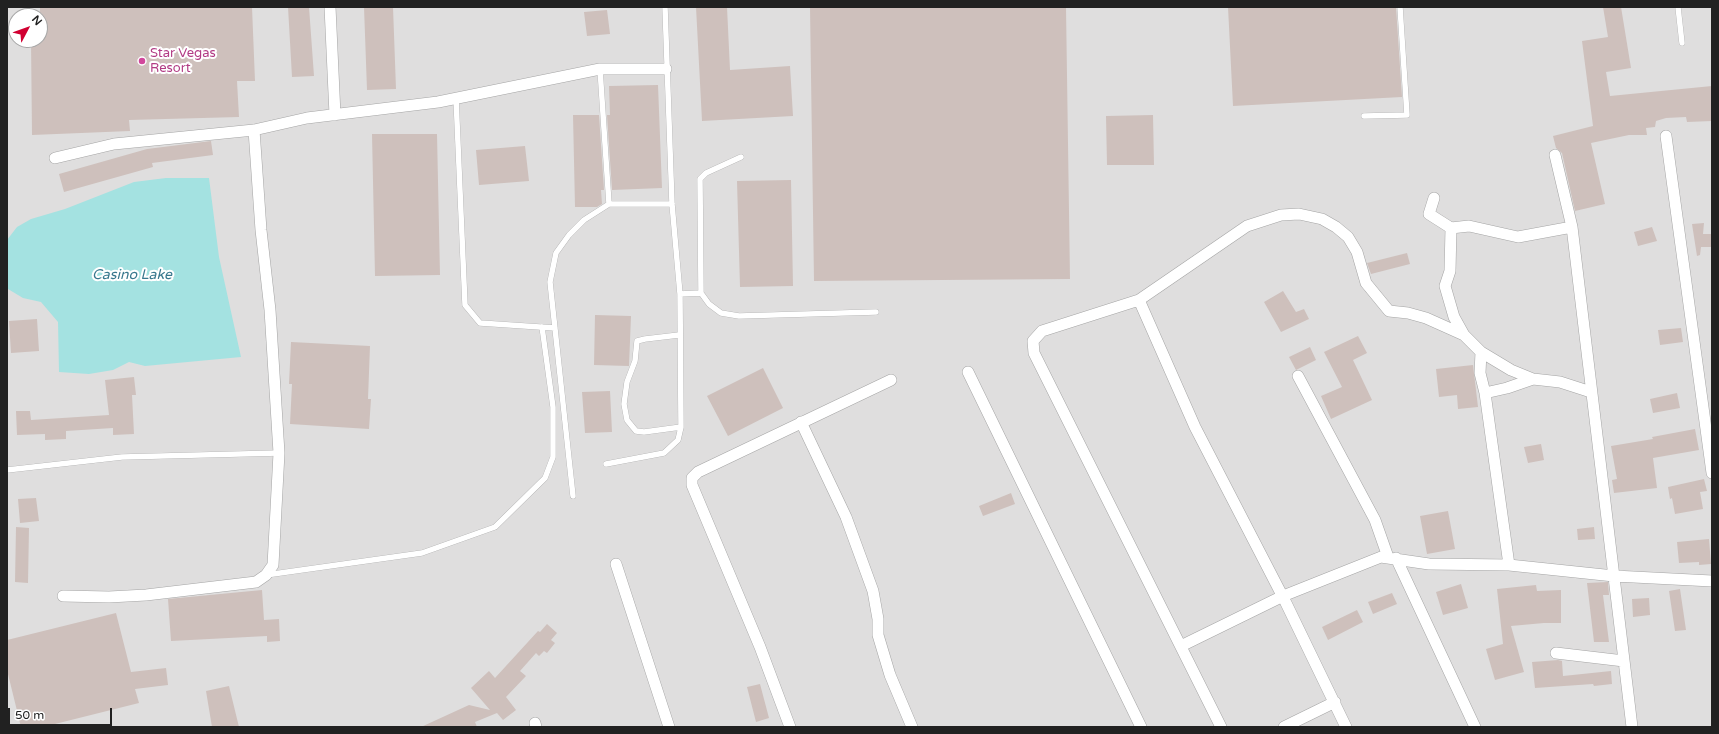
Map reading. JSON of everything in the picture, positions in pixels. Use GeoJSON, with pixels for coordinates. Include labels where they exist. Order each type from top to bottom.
{"type":"FeatureCollection","features":[{"type":"Feature","properties":{"kind":"street"},"geometry":{"type":"LineString","coordinates":[[330,7],[335,114]]}},
{"type":"Feature","properties":{"kind":"street"},"geometry":{"type":"LineString","coordinates":[[55,158],[114,144],[254,130],[307,118],[438,102],[600,68],[666,68]]}},
{"type":"Feature","properties":{"kind":"street"},"geometry":{"type":"LineString","coordinates":[[63,596],[109,597],[146,595],[256,582],[266,575],[273,565],[279,453],[270,310],[261,230],[254,130]]}},
{"type":"Feature","properties":{"kind":"street"},"geometry":{"type":"LineString","coordinates":[[1666,136],[1712,474]]}},
{"type":"Feature","properties":{"kind":"street"},"geometry":{"type":"LineString","coordinates":[[1555,155],[1572,227],[1632,727]]}},
{"type":"Feature","properties":{"kind":"street"},"geometry":{"type":"LineString","coordinates":[[1434,198],[1429,214],[1452,228],[1469,226],[1518,237],[1572,227]]}},
{"type":"Feature","properties":{"kind":"street"},"geometry":{"type":"LineString","coordinates":[[1221,727],[1034,353],[1033,341],[1042,331],[1139,300],[1248,226],[1281,215],[1299,214],[1322,219],[1336,227],[1348,237],[1357,252],[1366,283],[1389,311],[1408,313],[1426,318],[1464,335]]}},
{"type":"Feature","properties":{"kind":"street"},"geometry":{"type":"LineString","coordinates":[[1452,228],[1450,271],[1445,286],[1454,317],[1464,335],[1481,352],[1511,370],[1533,379],[1560,382],[1591,392]]}},
{"type":"Feature","properties":{"kind":"street"},"geometry":{"type":"LineString","coordinates":[[1139,300],[1195,427],[1282,596],[1346,727]]}},
{"type":"Feature","properties":{"kind":"street"},"geometry":{"type":"LineString","coordinates":[[1481,352],[1480,373],[1485,393],[1509,565]]}},
{"type":"Feature","properties":{"kind":"street"},"geometry":{"type":"LineString","coordinates":[[968,372],[1141,727]]}},
{"type":"Feature","properties":{"kind":"street"},"geometry":{"type":"LineString","coordinates":[[1298,376],[1375,520],[1475,727]]}},
{"type":"Feature","properties":{"kind":"street"},"geometry":{"type":"LineString","coordinates":[[1485,393],[1507,388],[1533,379]]}},
{"type":"Feature","properties":{"kind":"street"},"geometry":{"type":"LineString","coordinates":[[790,727],[760,647],[692,485],[692,478],[698,472],[891,380]]}},
{"type":"Feature","properties":{"kind":"street"},"geometry":{"type":"LineString","coordinates":[[801,422],[846,517],[873,591],[878,619],[878,635],[890,675],[912,727]]}},
{"type":"Feature","properties":{"kind":"street"},"geometry":{"type":"LineString","coordinates":[[1181,646],[1282,596],[1367,561],[1392,557],[1429,564],[1509,565],[1614,576],[1712,581]]}},
{"type":"Feature","properties":{"kind":"street"},"geometry":{"type":"LineString","coordinates":[[616,564],[669,727]]}},
{"type":"Feature","properties":{"kind":"street"},"geometry":{"type":"LineString","coordinates":[[1556,653],[1624,661]]}},
{"type":"Feature","properties":{"kind":"street"},"geometry":{"type":"LineString","coordinates":[[1284,727],[1335,702]]}},
{"type":"Feature","properties":{"kind":"lane"},"geometry":{"type":"LineString","coordinates":[[606,464],[664,453],[678,440],[682,427],[679,335],[680,294],[672,204],[665,7]]}},
{"type":"Feature","properties":{"kind":"lane"},"geometry":{"type":"LineString","coordinates":[[1364,116],[1406,115],[1400,7]]}},
{"type":"Feature","properties":{"kind":"lane"},"geometry":{"type":"LineString","coordinates":[[1678,7],[1682,43]]}},
{"type":"Feature","properties":{"kind":"lane"},"geometry":{"type":"LineString","coordinates":[[600,68],[609,204]]}},
{"type":"Feature","properties":{"kind":"lane"},"geometry":{"type":"LineString","coordinates":[[456,98],[465,305],[480,323],[554,328]]}},
{"type":"Feature","properties":{"kind":"lane"},"geometry":{"type":"LineString","coordinates":[[741,156],[706,173],[700,179],[701,293],[709,304],[721,313],[739,316],[876,312]]}},
{"type":"Feature","properties":{"kind":"lane"},"geometry":{"type":"LineString","coordinates":[[573,496],[550,282],[556,253],[569,235],[584,220],[609,204],[672,204]]}},
{"type":"Feature","properties":{"kind":"lane"},"geometry":{"type":"LineString","coordinates":[[680,294],[701,293]]}},
{"type":"Feature","properties":{"kind":"lane"},"geometry":{"type":"LineString","coordinates":[[266,575],[422,553],[495,526],[545,478],[553,457],[553,407],[542,327]]}},
{"type":"Feature","properties":{"kind":"lane"},"geometry":{"type":"LineString","coordinates":[[679,335],[637,341],[635,361],[627,382],[624,404],[627,420],[636,431],[644,432],[682,427]]}},
{"type":"Feature","properties":{"kind":"lane"},"geometry":{"type":"LineString","coordinates":[[7,470],[122,457],[279,453]]}},
{"type":"Feature","properties":{"kind":"shaded area"},"geometry":{"type":"Polygon","coordinates":[[[7,7],[1712,7],[1712,727],[7,727],[7,7]]]}},
{"type":"Feature","properties":{"kind":"water","name":"Casino Lake"},"geometry":{"type":"Polygon","coordinates":[[[166,178],[209,178],[219,257],[241,357],[145,366],[129,362],[113,370],[89,374],[59,372],[58,322],[41,302],[23,298],[8,289],[7,240],[17,227],[31,219],[65,209],[134,182],[166,178]]]}},
{"type":"Feature","properties":{"kind":"building","name":"Star Vegas Resort"},"geometry":{"type":"Polygon","coordinates":[[[252,7],[255,81],[237,81],[239,117],[129,120],[130,131],[32,135],[31,48],[48,48],[48,8],[40,8],[252,7]]]}},
{"type":"Feature","properties":{"kind":"building"},"geometry":{"type":"Polygon","coordinates":[[[288,7],[309,7],[314,76],[292,77],[288,7]]]}},
{"type":"Feature","properties":{"kind":"building"},"geometry":{"type":"Polygon","coordinates":[[[364,7],[393,7],[396,89],[367,90],[364,7]]]}},
{"type":"Feature","properties":{"kind":"building"},"geometry":{"type":"Polygon","coordinates":[[[696,7],[727,7],[730,70],[790,66],[793,116],[702,121],[696,7]]]}},
{"type":"Feature","properties":{"kind":"building"},"geometry":{"type":"Polygon","coordinates":[[[810,7],[1066,7],[1070,279],[814,281],[810,7]]]}},
{"type":"Feature","properties":{"kind":"building"},"geometry":{"type":"Polygon","coordinates":[[[1228,7],[1396,7],[1402,97],[1233,106],[1228,7]]]}},
{"type":"Feature","properties":{"kind":"building"},"geometry":{"type":"Polygon","coordinates":[[[1603,7],[1621,7],[1631,68],[1606,72],[1610,96],[1712,86],[1712,121],[1687,122],[1686,117],[1666,118],[1656,121],[1655,127],[1646,128],[1647,135],[1629,135],[1591,143],[1605,204],[1575,211],[1562,153],[1556,148],[1553,136],[1593,126],[1582,41],[1608,37],[1603,7]]]}},
{"type":"Feature","properties":{"kind":"building"},"geometry":{"type":"Polygon","coordinates":[[[607,10],[610,34],[587,36],[584,12],[607,10]]]}},
{"type":"Feature","properties":{"kind":"building"},"geometry":{"type":"Polygon","coordinates":[[[658,85],[662,188],[612,190],[607,115],[610,115],[609,86],[658,85]]]}},
{"type":"Feature","properties":{"kind":"building"},"geometry":{"type":"Polygon","coordinates":[[[573,115],[599,115],[604,190],[601,190],[602,204],[597,207],[575,207],[573,115]]]}},
{"type":"Feature","properties":{"kind":"building"},"geometry":{"type":"Polygon","coordinates":[[[1153,115],[1154,165],[1107,165],[1106,116],[1153,115]]]}},
{"type":"Feature","properties":{"kind":"building"},"geometry":{"type":"Polygon","coordinates":[[[372,134],[437,134],[440,275],[375,276],[372,134]]]}},
{"type":"Feature","properties":{"kind":"building"},"geometry":{"type":"Polygon","coordinates":[[[211,141],[213,155],[152,163],[153,167],[64,192],[59,174],[147,149],[211,141]]]}},
{"type":"Feature","properties":{"kind":"building"},"geometry":{"type":"Polygon","coordinates":[[[525,146],[529,181],[479,185],[476,150],[525,146]]]}},
{"type":"Feature","properties":{"kind":"building"},"geometry":{"type":"Polygon","coordinates":[[[791,180],[793,286],[740,287],[737,181],[791,180]]]}},
{"type":"Feature","properties":{"kind":"building"},"geometry":{"type":"Polygon","coordinates":[[[1704,223],[1703,234],[1712,234],[1712,247],[1701,247],[1700,255],[1697,256],[1692,224],[1704,223]]]}},
{"type":"Feature","properties":{"kind":"building"},"geometry":{"type":"Polygon","coordinates":[[[1652,227],[1657,241],[1638,246],[1634,232],[1652,227]]]}},
{"type":"Feature","properties":{"kind":"building"},"geometry":{"type":"Polygon","coordinates":[[[1407,253],[1410,264],[1371,274],[1367,263],[1407,253]]]}},
{"type":"Feature","properties":{"kind":"building"},"geometry":{"type":"Polygon","coordinates":[[[1283,291],[1296,312],[1304,309],[1309,319],[1281,332],[1264,302],[1283,291]]]}},
{"type":"Feature","properties":{"kind":"building"},"geometry":{"type":"Polygon","coordinates":[[[595,315],[631,316],[629,366],[594,365],[595,315]]]}},
{"type":"Feature","properties":{"kind":"building"},"geometry":{"type":"Polygon","coordinates":[[[37,319],[39,351],[11,353],[9,321],[37,319]]]}},
{"type":"Feature","properties":{"kind":"building"},"geometry":{"type":"Polygon","coordinates":[[[1681,328],[1683,342],[1660,345],[1658,330],[1681,328]]]}},
{"type":"Feature","properties":{"kind":"building"},"geometry":{"type":"Polygon","coordinates":[[[1358,336],[1367,353],[1353,360],[1372,400],[1331,419],[1321,396],[1342,387],[1324,352],[1358,336]]]}},
{"type":"Feature","properties":{"kind":"building"},"geometry":{"type":"Polygon","coordinates":[[[291,342],[370,346],[368,399],[371,399],[369,429],[290,424],[292,384],[289,384],[291,342]]]}},
{"type":"Feature","properties":{"kind":"building"},"geometry":{"type":"Polygon","coordinates":[[[1310,347],[1316,360],[1296,370],[1289,357],[1310,347]]]}},
{"type":"Feature","properties":{"kind":"building"},"geometry":{"type":"Polygon","coordinates":[[[1473,365],[1478,407],[1458,409],[1457,395],[1439,397],[1436,369],[1473,365]]]}},
{"type":"Feature","properties":{"kind":"building"},"geometry":{"type":"Polygon","coordinates":[[[763,368],[783,408],[728,436],[707,396],[763,368]]]}},
{"type":"Feature","properties":{"kind":"building"},"geometry":{"type":"Polygon","coordinates":[[[134,377],[136,395],[132,395],[134,434],[113,435],[113,428],[66,431],[66,439],[45,440],[45,434],[17,435],[16,411],[30,411],[31,420],[109,415],[105,380],[134,377]]]}},
{"type":"Feature","properties":{"kind":"building"},"geometry":{"type":"Polygon","coordinates":[[[610,391],[612,432],[585,433],[582,392],[610,391]]]}},
{"type":"Feature","properties":{"kind":"building"},"geometry":{"type":"Polygon","coordinates":[[[1677,393],[1680,408],[1653,413],[1650,399],[1677,393]]]}},
{"type":"Feature","properties":{"kind":"building"},"geometry":{"type":"Polygon","coordinates":[[[1695,429],[1699,450],[1653,458],[1657,488],[1614,493],[1612,480],[1617,479],[1611,446],[1653,439],[1652,437],[1695,429]]]}},
{"type":"Feature","properties":{"kind":"building"},"geometry":{"type":"Polygon","coordinates":[[[1541,444],[1544,460],[1528,463],[1524,447],[1541,444]]]}},
{"type":"Feature","properties":{"kind":"building"},"geometry":{"type":"Polygon","coordinates":[[[1704,479],[1707,491],[1700,492],[1703,509],[1675,514],[1668,487],[1704,479]]]}},
{"type":"Feature","properties":{"kind":"building"},"geometry":{"type":"Polygon","coordinates":[[[1011,493],[1015,504],[983,516],[979,506],[1011,493]]]}},
{"type":"Feature","properties":{"kind":"building"},"geometry":{"type":"Polygon","coordinates":[[[36,498],[39,521],[20,523],[18,499],[36,498]]]}},
{"type":"Feature","properties":{"kind":"building"},"geometry":{"type":"Polygon","coordinates":[[[1448,511],[1455,549],[1427,554],[1420,516],[1448,511]]]}},
{"type":"Feature","properties":{"kind":"building"},"geometry":{"type":"Polygon","coordinates":[[[16,527],[29,528],[28,583],[15,582],[16,527]]]}},
{"type":"Feature","properties":{"kind":"building"},"geometry":{"type":"Polygon","coordinates":[[[1594,527],[1595,539],[1578,540],[1577,529],[1594,527]]]}},
{"type":"Feature","properties":{"kind":"building"},"geometry":{"type":"Polygon","coordinates":[[[1709,539],[1711,564],[1699,565],[1699,562],[1679,563],[1677,542],[1709,539]]]}},
{"type":"Feature","properties":{"kind":"building"},"geometry":{"type":"Polygon","coordinates":[[[1608,582],[1609,595],[1603,595],[1609,642],[1594,642],[1587,583],[1608,582]]]}},
{"type":"Feature","properties":{"kind":"building"},"geometry":{"type":"Polygon","coordinates":[[[1461,584],[1468,608],[1443,615],[1436,592],[1461,584]]]}},
{"type":"Feature","properties":{"kind":"building"},"geometry":{"type":"Polygon","coordinates":[[[1536,585],[1537,591],[1561,590],[1561,623],[1511,626],[1524,672],[1495,680],[1486,649],[1503,644],[1497,589],[1536,585]]]}},
{"type":"Feature","properties":{"kind":"building"},"geometry":{"type":"Polygon","coordinates":[[[1680,589],[1686,630],[1675,631],[1669,591],[1680,589]]]}},
{"type":"Feature","properties":{"kind":"building"},"geometry":{"type":"Polygon","coordinates":[[[262,590],[264,620],[279,619],[280,641],[267,642],[267,636],[171,641],[168,599],[262,590]]]}},
{"type":"Feature","properties":{"kind":"building"},"geometry":{"type":"Polygon","coordinates":[[[1392,593],[1397,604],[1373,614],[1368,602],[1392,593]]]}},
{"type":"Feature","properties":{"kind":"building"},"geometry":{"type":"Polygon","coordinates":[[[1649,598],[1650,615],[1633,617],[1632,599],[1649,598]]]}},
{"type":"Feature","properties":{"kind":"building"},"geometry":{"type":"Polygon","coordinates":[[[1357,610],[1363,622],[1328,640],[1322,627],[1357,610]]]}},
{"type":"Feature","properties":{"kind":"building"},"geometry":{"type":"Polygon","coordinates":[[[116,613],[131,672],[166,668],[168,685],[135,689],[139,703],[43,727],[21,727],[7,670],[7,640],[116,613]]]}},
{"type":"Feature","properties":{"kind":"building"},"geometry":{"type":"Polygon","coordinates":[[[547,624],[557,633],[551,640],[555,643],[547,653],[544,651],[539,656],[536,653],[520,671],[526,676],[506,697],[516,710],[503,720],[497,713],[475,722],[477,727],[421,727],[469,705],[490,710],[471,688],[489,671],[495,678],[538,631],[540,632],[547,624]]]}},
{"type":"Feature","properties":{"kind":"building"},"geometry":{"type":"Polygon","coordinates":[[[1562,661],[1563,676],[1611,671],[1612,684],[1535,688],[1532,662],[1562,661]]]}},
{"type":"Feature","properties":{"kind":"building"},"geometry":{"type":"Polygon","coordinates":[[[760,684],[769,718],[756,722],[747,687],[760,684]]]}},
{"type":"Feature","properties":{"kind":"building"},"geometry":{"type":"Polygon","coordinates":[[[229,686],[239,727],[212,727],[206,691],[229,686]]]}},
{"type":"Feature","properties":{"kind":"place","name":"Star Vegas Resort"},"geometry":{"type":"Point","coordinates":[142,61]}}]}
